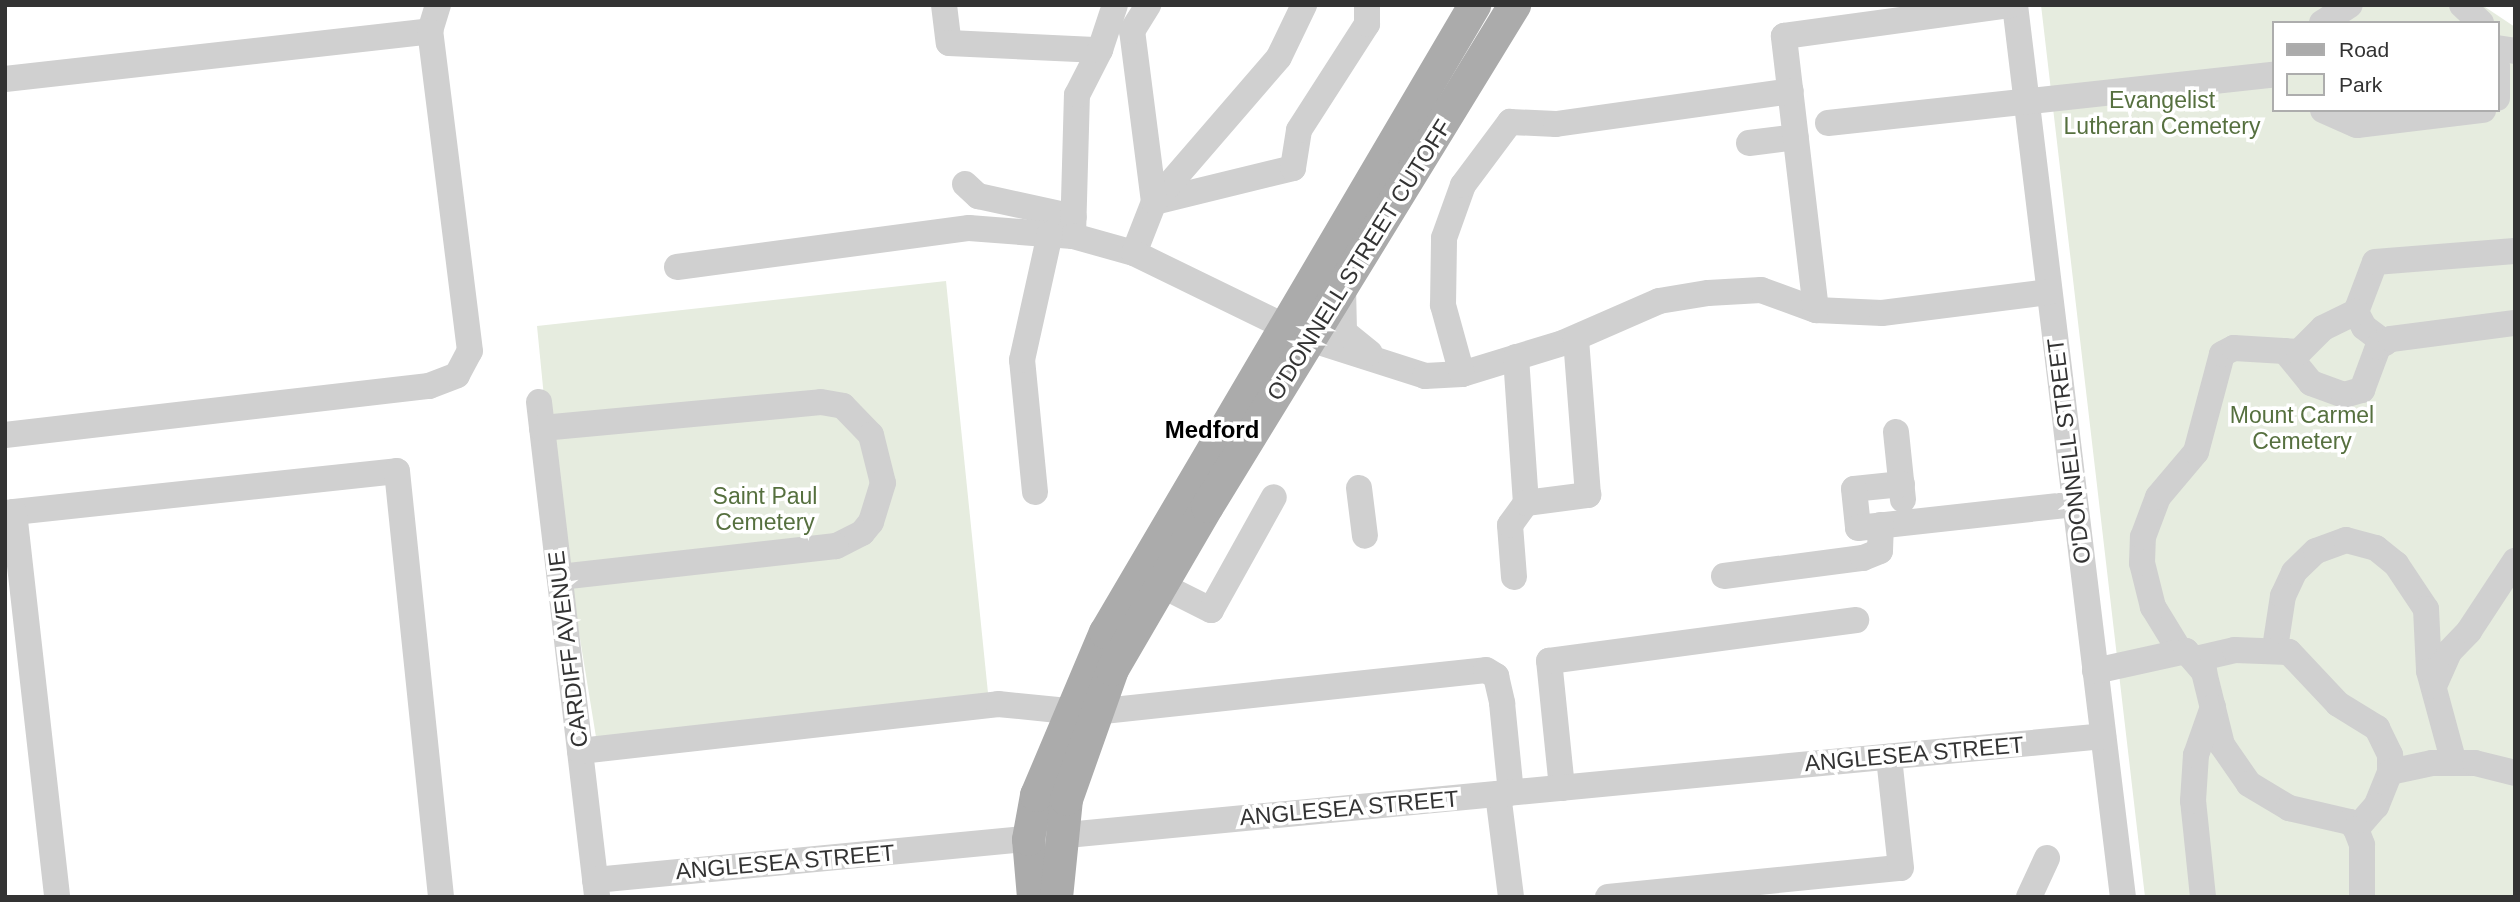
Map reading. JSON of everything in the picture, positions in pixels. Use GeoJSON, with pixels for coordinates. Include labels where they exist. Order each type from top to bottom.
{"type":"FeatureCollection","features":[{"type":"Feature","properties":{"kind":"main road","name":"O'DONNELL STREET CUTOFF"},"geometry":{"type":"LineString","coordinates":[[1084,704],[1161,585],[1474,5]]}},
{"type":"Feature","properties":{"kind":"main road","name":"O'DONNELL STREET CUTOFF"},"geometry":{"type":"LineString","coordinates":[[1084,704],[1105,632],[1296,333],[1343,287],[1514,5]]}},
{"type":"Feature","properties":{"kind":"main road"},"geometry":{"type":"LineString","coordinates":[[1033,897],[1044,837],[1084,704]]}},
{"type":"Feature","properties":{"kind":"main road"},"geometry":{"type":"LineString","coordinates":[[1044,837],[1056,897]]}},
{"type":"Feature","properties":{"kind":"street"},"geometry":{"type":"LineString","coordinates":[[5,435],[429,386],[457,375],[470,351],[430,31],[438,5]]}},
{"type":"Feature","properties":{"kind":"street"},"geometry":{"type":"LineString","coordinates":[[944,5],[948,43],[1100,50]]}},
{"type":"Feature","properties":{"kind":"street"},"geometry":{"type":"LineString","coordinates":[[1035,492],[1022,360],[1066,229],[1077,95],[1100,50],[1115,5]]}},
{"type":"Feature","properties":{"kind":"street"},"geometry":{"type":"LineString","coordinates":[[1148,5],[1132,31],[1154,202]]}},
{"type":"Feature","properties":{"kind":"street"},"geometry":{"type":"LineString","coordinates":[[1134,253],[1154,202],[1279,57],[1304,5]]}},
{"type":"Feature","properties":{"kind":"street"},"geometry":{"type":"LineString","coordinates":[[1154,202],[1293,168],[1299,130],[1367,24],[1367,5]]}},
{"type":"Feature","properties":{"kind":"street"},"geometry":{"type":"LineString","coordinates":[[1816,310],[1784,36],[2013,5]]}},
{"type":"Feature","properties":{"kind":"street","name":"O'DONNELL STREET"},"geometry":{"type":"LineString","coordinates":[[2013,5],[2123,897]]}},
{"type":"Feature","properties":{"kind":"street"},"geometry":{"type":"LineString","coordinates":[[2325,21],[2350,5]]}},
{"type":"Feature","properties":{"kind":"street"},"geometry":{"type":"LineString","coordinates":[[2462,5],[2479,21]]}},
{"type":"Feature","properties":{"kind":"street"},"geometry":{"type":"LineString","coordinates":[[5,79],[430,31]]}},
{"type":"Feature","properties":{"kind":"street"},"geometry":{"type":"LineString","coordinates":[[1828,123],[2272,75]]}},
{"type":"Feature","properties":{"kind":"street"},"geometry":{"type":"LineString","coordinates":[[1462,374],[1443,305],[1444,238],[1463,185],[1510,122],[1556,124],[1791,91]]}},
{"type":"Feature","properties":{"kind":"street"},"geometry":{"type":"LineString","coordinates":[[2328,112],[2357,125],[2466,112]]}},
{"type":"Feature","properties":{"kind":"street"},"geometry":{"type":"LineString","coordinates":[[1749,143],[1796,137]]}},
{"type":"Feature","properties":{"kind":"street"},"geometry":{"type":"LineString","coordinates":[[968,228],[965,184],[978,196],[1134,253],[1296,333],[1385,365],[1425,376],[1462,374],[1576,338],[1659,301],[1708,293],[1761,290],[1816,310],[1882,313],[2049,292]]}},
{"type":"Feature","properties":{"kind":"street"},"geometry":{"type":"LineString","coordinates":[[677,267],[968,228],[1066,229]]}},
{"type":"Feature","properties":{"kind":"street"},"geometry":{"type":"LineString","coordinates":[[2362,897],[2362,845],[2350,822],[2289,808],[2249,784],[2222,745],[2213,708],[2188,655],[2153,607],[2142,563],[2143,537],[2158,497],[2196,452],[2222,354],[2234,348],[2299,352],[2323,328],[2356,312],[2375,262],[2515,251]]}},
{"type":"Feature","properties":{"kind":"street"},"geometry":{"type":"LineString","coordinates":[[1343,287],[1344,331],[1385,365]]}},
{"type":"Feature","properties":{"kind":"street"},"geometry":{"type":"LineString","coordinates":[[2356,312],[2364,327],[2385,343]]}},
{"type":"Feature","properties":{"kind":"street"},"geometry":{"type":"LineString","coordinates":[[2285,351],[2311,383],[2344,396],[2362,390],[2368,366],[2385,343],[2515,323]]}},
{"type":"Feature","properties":{"kind":"street"},"geometry":{"type":"LineString","coordinates":[[1526,503],[1588,495],[1576,338]]}},
{"type":"Feature","properties":{"kind":"street"},"geometry":{"type":"LineString","coordinates":[[1514,578],[1510,525],[1526,503],[1516,358]]}},
{"type":"Feature","properties":{"kind":"street","name":"CARDIFF AVENUE"},"geometry":{"type":"LineString","coordinates":[[539,402],[596,888]]}},
{"type":"Feature","properties":{"kind":"street"},"geometry":{"type":"LineString","coordinates":[[542,428],[821,402],[843,406],[871,435],[883,483],[871,522],[862,533],[836,546],[560,578]]}},
{"type":"Feature","properties":{"kind":"street"},"geometry":{"type":"LineString","coordinates":[[1724,576],[1864,558],[1880,551],[1894,524],[1902,484],[1896,432]]}},
{"type":"Feature","properties":{"kind":"street"},"geometry":{"type":"LineString","coordinates":[[57,897],[10,513],[397,471],[442,897]]}},
{"type":"Feature","properties":{"kind":"street"},"geometry":{"type":"LineString","coordinates":[[1902,484],[1854,489],[1858,528],[2075,504]]}},
{"type":"Feature","properties":{"kind":"street"},"geometry":{"type":"LineString","coordinates":[[1359,488],[1365,536]]}},
{"type":"Feature","properties":{"kind":"street"},"geometry":{"type":"LineString","coordinates":[[1161,585],[1211,610],[1274,497]]}},
{"type":"Feature","properties":{"kind":"street"},"geometry":{"type":"LineString","coordinates":[[2275,648],[2283,596],[2294,572],[2316,551],[2346,540],[2376,548],[2396,564],[2426,609],[2434,686],[2454,763]]}},
{"type":"Feature","properties":{"kind":"street"},"geometry":{"type":"LineString","coordinates":[[2434,686],[2449,652],[2469,631],[2515,561]]}},
{"type":"Feature","properties":{"kind":"street"},"geometry":{"type":"LineString","coordinates":[[1562,788],[1549,661],[1856,620]]}},
{"type":"Feature","properties":{"kind":"street"},"geometry":{"type":"LineString","coordinates":[[2095,671],[2235,650],[2275,648],[2289,652],[2338,704],[2376,728],[2390,755],[2390,772],[2376,806],[2356,829]]}},
{"type":"Feature","properties":{"kind":"street"},"geometry":{"type":"LineString","coordinates":[[580,751],[999,704],[1084,704],[1486,670],[1496,676],[1502,703],[1511,897]]}},
{"type":"Feature","properties":{"kind":"street"},"geometry":{"type":"LineString","coordinates":[[2203,897],[2194,778],[2196,755],[2213,708]]}},
{"type":"Feature","properties":{"kind":"street","name":"ANGLESEA STREET"},"geometry":{"type":"LineString","coordinates":[[596,888],[1044,837],[2103,736]]}},
{"type":"Feature","properties":{"kind":"street"},"geometry":{"type":"LineString","coordinates":[[1608,897],[1900,868],[1889,757]]}},
{"type":"Feature","properties":{"kind":"street"},"geometry":{"type":"LineString","coordinates":[[2390,772],[2454,763],[2515,773]]}},
{"type":"Feature","properties":{"kind":"street"},"geometry":{"type":"LineString","coordinates":[[2029,897],[2047,858]]}},
{"type":"Feature","properties":{"kind":"green space","name":"Mount Carmel Cemetery"},"geometry":{"type":"Polygon","coordinates":[[[2041,5],[2482,5],[2515,27],[2515,897],[2145,897],[2041,5]]]}},
{"type":"Feature","properties":{"kind":"green space","name":"Saint Paul Cemetery"},"geometry":{"type":"Polygon","coordinates":[[[946,281],[988,693],[596,737],[549,448],[537,326],[946,281]]]}},
{"type":"Feature","properties":{"kind":"district","name":"Medford"},"geometry":{"type":"Point","coordinates":[1212,430]}},
{"type":"Feature","properties":{"kind":"park label","name":"Evangelist Lutheran Cemetery"},"geometry":{"type":"Point","coordinates":[2162,113]}}]}
